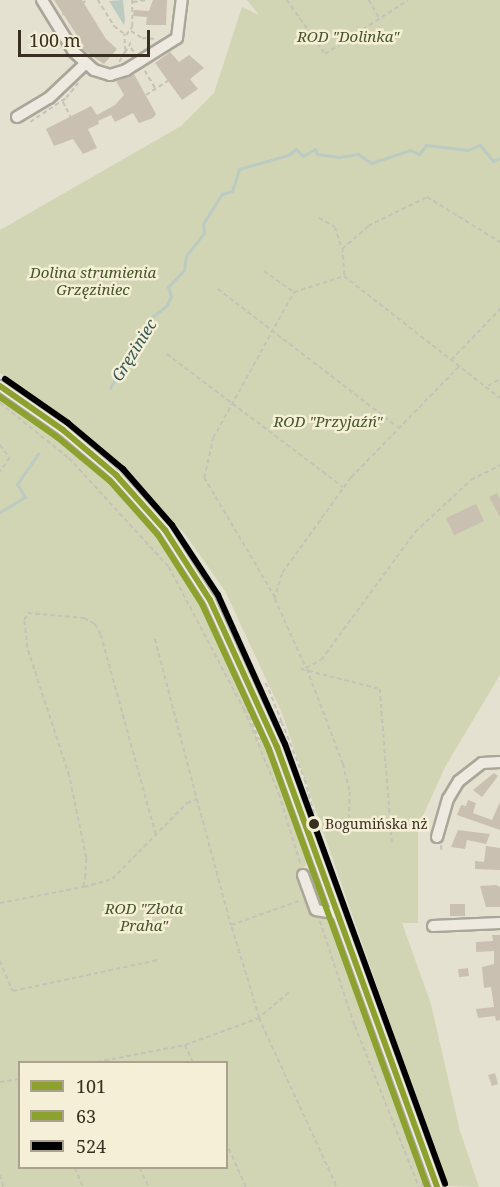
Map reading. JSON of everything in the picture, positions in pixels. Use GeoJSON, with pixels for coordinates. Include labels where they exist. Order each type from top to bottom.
{"type":"FeatureCollection","features":[{"type":"Feature","properties":{"kind":"street"},"geometry":{"type":"LineString","coordinates":[[42,0],[68,45],[85,64],[100,73],[115,74],[140,62],[177,38],[180,29],[182,0]]}},
{"type":"Feature","properties":{"kind":"street"},"geometry":{"type":"LineString","coordinates":[[24,118],[85,64]]}},
{"type":"Feature","properties":{"kind":"street"},"geometry":{"type":"LineString","coordinates":[[0,386],[63,430],[116,475],[165,530],[193,572],[226,633],[269,727],[436,1187]]}},
{"type":"Feature","properties":{"kind":"street"},"geometry":{"type":"LineString","coordinates":[[440,837],[448,799],[459,781],[482,763],[500,762]]}},
{"type":"Feature","properties":{"kind":"street"},"geometry":{"type":"LineString","coordinates":[[303,875],[316,910],[338,914]]}},
{"type":"Feature","properties":{"kind":"street"},"geometry":{"type":"LineString","coordinates":[[433,926],[500,923]]}},
{"type":"Feature","properties":{"kind":"path"},"geometry":{"type":"LineString","coordinates":[[59,17],[87,0]]}},
{"type":"Feature","properties":{"kind":"path"},"geometry":{"type":"LineString","coordinates":[[98,0],[114,27],[124,34],[125,53]]}},
{"type":"Feature","properties":{"kind":"path"},"geometry":{"type":"LineString","coordinates":[[131,31],[132,1],[147,0]]}},
{"type":"Feature","properties":{"kind":"path"},"geometry":{"type":"LineString","coordinates":[[287,0],[325,54],[408,0]]}},
{"type":"Feature","properties":{"kind":"path"},"geometry":{"type":"LineString","coordinates":[[369,0],[380,18]]}},
{"type":"Feature","properties":{"kind":"path"},"geometry":{"type":"LineString","coordinates":[[124,34],[131,31]]}},
{"type":"Feature","properties":{"kind":"path"},"geometry":{"type":"LineString","coordinates":[[131,31],[168,42]]}},
{"type":"Feature","properties":{"kind":"path"},"geometry":{"type":"LineString","coordinates":[[112,64],[131,48],[135,34]]}},
{"type":"Feature","properties":{"kind":"path"},"geometry":{"type":"LineString","coordinates":[[126,40],[132,40]]}},
{"type":"Feature","properties":{"kind":"path"},"geometry":{"type":"LineString","coordinates":[[140,62],[156,89]]}},
{"type":"Feature","properties":{"kind":"path"},"geometry":{"type":"LineString","coordinates":[[147,95],[171,79]]}},
{"type":"Feature","properties":{"kind":"path"},"geometry":{"type":"LineString","coordinates":[[55,92],[71,117]]}},
{"type":"Feature","properties":{"kind":"path"},"geometry":{"type":"LineString","coordinates":[[342,249],[368,226],[427,197],[500,242]]}},
{"type":"Feature","properties":{"kind":"path"},"geometry":{"type":"LineString","coordinates":[[319,218],[335,227],[342,249],[344,276],[500,398]]}},
{"type":"Feature","properties":{"kind":"path"},"geometry":{"type":"LineString","coordinates":[[264,271],[294,292]]}},
{"type":"Feature","properties":{"kind":"path"},"geometry":{"type":"LineString","coordinates":[[344,276],[294,292],[213,438],[204,478],[275,599],[306,668],[343,764],[350,792],[349,823]]}},
{"type":"Feature","properties":{"kind":"path"},"geometry":{"type":"LineString","coordinates":[[218,289],[399,428]]}},
{"type":"Feature","properties":{"kind":"path"},"geometry":{"type":"LineString","coordinates":[[451,361],[500,309]]}},
{"type":"Feature","properties":{"kind":"path"},"geometry":{"type":"LineString","coordinates":[[167,354],[343,488]]}},
{"type":"Feature","properties":{"kind":"path"},"geometry":{"type":"LineString","coordinates":[[275,599],[282,574],[343,488],[459,367]]}},
{"type":"Feature","properties":{"kind":"path"},"geometry":{"type":"LineString","coordinates":[[487,387],[500,379]]}},
{"type":"Feature","properties":{"kind":"path"},"geometry":{"type":"LineString","coordinates":[[0,403],[69,458],[169,567],[244,709],[298,845],[303,875]]}},
{"type":"Feature","properties":{"kind":"path"},"geometry":{"type":"LineString","coordinates":[[0,445],[10,458],[0,472]]}},
{"type":"Feature","properties":{"kind":"path"},"geometry":{"type":"LineString","coordinates":[[301,669],[321,660],[415,532],[471,480],[500,465]]}},
{"type":"Feature","properties":{"kind":"path"},"geometry":{"type":"LineString","coordinates":[[83,887],[86,858],[78,814],[27,648],[24,620],[28,613],[84,618],[95,624],[101,634],[156,835]]}},
{"type":"Feature","properties":{"kind":"path"},"geometry":{"type":"LineString","coordinates":[[155,639],[231,925],[259,1018],[337,1187]]}},
{"type":"Feature","properties":{"kind":"path"},"geometry":{"type":"LineString","coordinates":[[306,668],[380,689],[392,843]]}},
{"type":"Feature","properties":{"kind":"path"},"geometry":{"type":"LineString","coordinates":[[266,682],[319,830]]}},
{"type":"Feature","properties":{"kind":"path"},"geometry":{"type":"LineString","coordinates":[[274,725],[282,722]]}},
{"type":"Feature","properties":{"kind":"path"},"geometry":{"type":"LineString","coordinates":[[0,903],[112,879],[187,803],[197,800]]}},
{"type":"Feature","properties":{"kind":"path"},"geometry":{"type":"LineString","coordinates":[[440,837],[441,850]]}},
{"type":"Feature","properties":{"kind":"path"},"geometry":{"type":"LineString","coordinates":[[231,925],[298,901]]}},
{"type":"Feature","properties":{"kind":"path"},"geometry":{"type":"LineString","coordinates":[[316,910],[355,1026],[419,1187]]}},
{"type":"Feature","properties":{"kind":"path"},"geometry":{"type":"LineString","coordinates":[[0,962],[13,991],[158,960]]}},
{"type":"Feature","properties":{"kind":"path"},"geometry":{"type":"LineString","coordinates":[[103,1061],[185,1045],[259,1018],[289,993]]}},
{"type":"Feature","properties":{"kind":"path"},"geometry":{"type":"LineString","coordinates":[[185,1045],[193,1061]]}},
{"type":"Feature","properties":{"kind":"path"},"geometry":{"type":"LineString","coordinates":[[0,1082],[18,1079]]}},
{"type":"Feature","properties":{"kind":"path"},"geometry":{"type":"LineString","coordinates":[[228,1146],[246,1187]]}},
{"type":"Feature","properties":{"kind":"path"},"geometry":{"type":"LineString","coordinates":[[76,1169],[83,1187]]}},
{"type":"Feature","properties":{"kind":"path"},"geometry":{"type":"LineString","coordinates":[[141,1169],[149,1187]]}},
{"type":"Feature","properties":{"kind":"path"},"geometry":{"type":"LineString","coordinates":[[0,1175],[4,1187]]}},
{"type":"Feature","properties":{"kind":"green space","name":"ROD \"Przyjaźń\""},"geometry":{"type":"Polygon","coordinates":[[[247,0],[500,0],[500,675],[445,767],[418,827],[418,923],[402,923],[431,1004],[460,1131],[479,1187],[447,1186],[281,711],[225,591],[185,534],[114,460],[0,373],[0,230],[181,126],[214,93],[242,7],[259,15],[247,0]]]}},
{"type":"Feature","properties":{"kind":"green space","name":"ROD \"Złota Praha\""},"geometry":{"type":"Polygon","coordinates":[[[0,391],[112,478],[162,534],[209,608],[259,742],[266,731],[312,858],[300,872],[303,891],[321,918],[333,917],[431,1187],[0,1187],[0,391]]]}},
{"type":"Feature","properties":{"kind":"shaded area"},"geometry":{"type":"Polygon","coordinates":[[[123,0],[125,20],[124,25],[109,1],[123,0]]]}},
{"type":"Feature","properties":{"kind":"building"},"geometry":{"type":"Polygon","coordinates":[[[54,0],[82,0],[106,39],[117,49],[104,64],[82,49],[84,46],[54,0]]]}},
{"type":"Feature","properties":{"kind":"building"},"geometry":{"type":"Polygon","coordinates":[[[153,0],[167,0],[166,25],[146,25],[147,17],[133,16],[134,10],[149,11],[153,0]]]}},
{"type":"Feature","properties":{"kind":"building"},"geometry":{"type":"Polygon","coordinates":[[[170,52],[179,62],[189,55],[204,68],[190,79],[198,89],[182,100],[155,63],[170,52]]]}},
{"type":"Feature","properties":{"kind":"building"},"geometry":{"type":"Polygon","coordinates":[[[134,74],[156,114],[153,118],[139,123],[133,113],[115,122],[111,115],[98,121],[99,124],[88,129],[97,148],[83,154],[73,139],[54,146],[46,129],[91,106],[97,115],[115,105],[124,95],[116,81],[134,74]]]}},
{"type":"Feature","properties":{"kind":"building"},"geometry":{"type":"Polygon","coordinates":[[[497,493],[500,499],[500,517],[489,497],[497,493]]]}},
{"type":"Feature","properties":{"kind":"building"},"geometry":{"type":"Polygon","coordinates":[[[476,504],[484,521],[454,535],[446,518],[476,504]]]}},
{"type":"Feature","properties":{"kind":"building"},"geometry":{"type":"Polygon","coordinates":[[[494,773],[498,776],[482,797],[473,790],[494,773]]]}},
{"type":"Feature","properties":{"kind":"building"},"geometry":{"type":"Polygon","coordinates":[[[468,800],[476,803],[473,813],[492,820],[500,802],[500,830],[457,815],[461,805],[466,806],[468,800]]]}},
{"type":"Feature","properties":{"kind":"building"},"geometry":{"type":"Polygon","coordinates":[[[458,830],[490,834],[486,844],[467,840],[465,849],[451,847],[458,830]]]}},
{"type":"Feature","properties":{"kind":"building"},"geometry":{"type":"Polygon","coordinates":[[[486,846],[500,848],[500,870],[475,869],[475,861],[484,862],[486,846]]]}},
{"type":"Feature","properties":{"kind":"building"},"geometry":{"type":"Polygon","coordinates":[[[480,886],[500,887],[500,907],[486,907],[480,886]]]}},
{"type":"Feature","properties":{"kind":"building"},"geometry":{"type":"Polygon","coordinates":[[[450,904],[465,904],[465,916],[450,916],[450,904]]]}},
{"type":"Feature","properties":{"kind":"building"},"geometry":{"type":"Polygon","coordinates":[[[492,935],[500,935],[500,1020],[496,1021],[495,1016],[478,1018],[476,1009],[494,1007],[491,987],[484,988],[482,967],[494,964],[494,951],[476,952],[476,942],[493,941],[492,935]]]}},
{"type":"Feature","properties":{"kind":"building"},"geometry":{"type":"Polygon","coordinates":[[[468,968],[469,976],[459,977],[458,969],[468,968]]]}},
{"type":"Feature","properties":{"kind":"building"},"geometry":{"type":"Polygon","coordinates":[[[495,1073],[498,1084],[492,1086],[488,1075],[495,1073]]]}},
{"type":"Feature","properties":{"kind":"waterway","name":"Gręziniec"},"geometry":{"type":"LineString","coordinates":[[110,388],[151,318],[167,305],[171,296],[168,287],[184,270],[186,256],[204,233],[203,224],[222,194],[232,191],[239,169],[288,155],[296,149],[303,156],[315,149],[317,154],[339,157],[358,154],[371,163],[410,150],[419,154],[426,145],[468,150],[480,145],[493,161],[500,158]]}},
{"type":"Feature","properties":{"kind":"waterway","name":"Gręziniec"},"geometry":{"type":"LineString","coordinates":[[0,512],[25,497],[17,484],[38,454]]}},
{"type":"Feature","properties":{"kind":"transit line","name":"524"},"geometry":{"type":"LineString","coordinates":[[5,379],[68,423],[123,469],[172,525],[218,595],[285,744],[445,1184]]}},
{"type":"Feature","properties":{"kind":"transit line","name":"101"},"geometry":{"type":"LineString","coordinates":[[0,386],[63,430],[116,475],[165,530],[210,600],[277,747],[437,1187]]}},
{"type":"Feature","properties":{"kind":"transit line","name":"63"},"geometry":{"type":"LineString","coordinates":[[0,397],[57,437],[110,481],[158,535],[202,604],[269,750],[427,1187]]}},
{"type":"Feature","properties":{"kind":"place","name":"Bogumińska nż"},"geometry":{"type":"Point","coordinates":[314,824]}},
{"type":"Feature","properties":{"kind":"park label","name":"ROD \"Dolinka\""},"geometry":{"type":"Point","coordinates":[348,37]}},
{"type":"Feature","properties":{"kind":"park label","name":"Dolina strumienia Grzęziniec"},"geometry":{"type":"Point","coordinates":[93,280]}}]}
